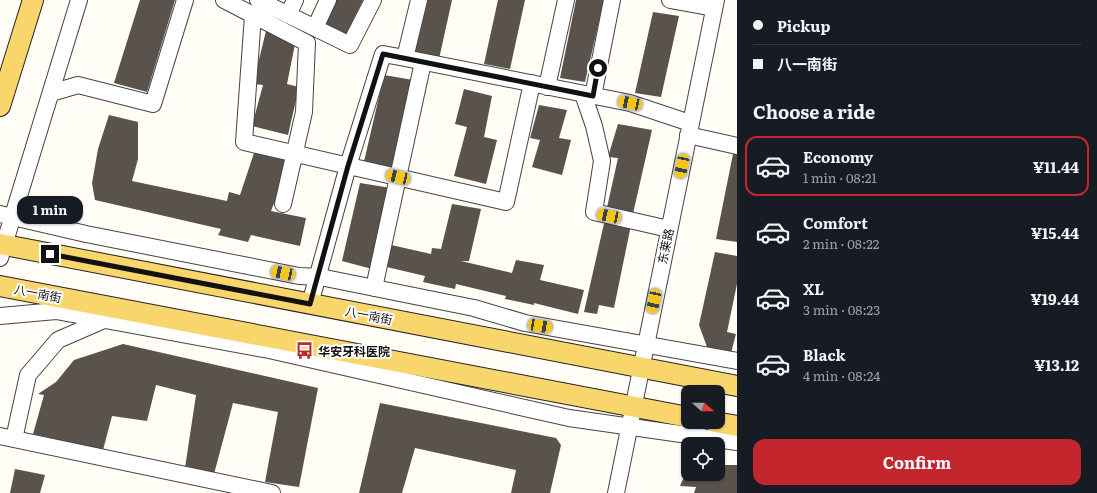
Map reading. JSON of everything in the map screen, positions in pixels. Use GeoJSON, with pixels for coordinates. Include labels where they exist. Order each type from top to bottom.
{"type":"FeatureCollection","features":[{"type":"Feature","properties":{"kind":"main road"},"geometry":{"type":"LineString","coordinates":[[0,106],[33,0]]}},
{"type":"Feature","properties":{"kind":"main road","name":"八一南街"},"geometry":{"type":"LineString","coordinates":[[1,249],[310,304],[737,386]]}},
{"type":"Feature","properties":{"kind":"main road","name":"八一南街"},"geometry":{"type":"LineString","coordinates":[[0,286],[681,416]]}},
{"type":"Feature","properties":{"kind":"main road"},"geometry":{"type":"LineString","coordinates":[[0,300],[34,292]]}},
{"type":"Feature","properties":{"kind":"main road"},"geometry":{"type":"LineString","coordinates":[[725,424],[737,426]]}},
{"type":"Feature","properties":{"kind":"street"},"geometry":{"type":"LineString","coordinates":[[1,249],[6,216],[50,93],[79,0]]}},
{"type":"Feature","properties":{"kind":"street"},"geometry":{"type":"LineString","coordinates":[[50,93],[78,85],[153,104],[185,0]]}},
{"type":"Feature","properties":{"kind":"street"},"geometry":{"type":"LineString","coordinates":[[224,0],[288,15],[350,45],[374,0]]}},
{"type":"Feature","properties":{"kind":"street"},"geometry":{"type":"LineString","coordinates":[[288,15],[295,0]]}},
{"type":"Feature","properties":{"kind":"street"},"geometry":{"type":"LineString","coordinates":[[315,28],[328,0]]}},
{"type":"Feature","properties":{"kind":"street"},"geometry":{"type":"LineString","coordinates":[[405,58],[420,0]]}},
{"type":"Feature","properties":{"kind":"street"},"geometry":{"type":"LineString","coordinates":[[256,7],[244,142],[506,202],[566,0]]}},
{"type":"Feature","properties":{"kind":"street"},"geometry":{"type":"LineString","coordinates":[[612,0],[588,95],[602,162],[594,212],[669,229]]}},
{"type":"Feature","properties":{"kind":"street"},"geometry":{"type":"LineString","coordinates":[[670,0],[715,4]]}},
{"type":"Feature","properties":{"kind":"street","name":"东莱路"},"geometry":{"type":"LineString","coordinates":[[616,493],[640,367],[715,4]]}},
{"type":"Feature","properties":{"kind":"street"},"geometry":{"type":"LineString","coordinates":[[256,7],[308,43],[304,112],[296,154],[283,204]]}},
{"type":"Feature","properties":{"kind":"street"},"geometry":{"type":"LineString","coordinates":[[310,304],[348,166],[383,54],[630,103],[689,129],[737,146]]}},
{"type":"Feature","properties":{"kind":"street"},"geometry":{"type":"LineString","coordinates":[[374,288],[423,62]]}},
{"type":"Feature","properties":{"kind":"street"},"geometry":{"type":"LineString","coordinates":[[6,216],[86,234],[298,276],[317,277],[474,308],[525,323],[737,361]]}},
{"type":"Feature","properties":{"kind":"street"},"geometry":{"type":"LineString","coordinates":[[0,316],[56,311],[269,350],[569,418],[737,442]]}},
{"type":"Feature","properties":{"kind":"street"},"geometry":{"type":"LineString","coordinates":[[104,320],[58,340],[28,375],[7,438],[272,493]]}},
{"type":"Feature","properties":{"kind":"building"},"geometry":{"type":"Polygon","coordinates":[[[140,0],[175,0],[147,92],[114,83],[140,0]]]}},
{"type":"Feature","properties":{"kind":"building"},"geometry":{"type":"Polygon","coordinates":[[[336,0],[363,0],[344,38],[323,27],[336,0]]]}},
{"type":"Feature","properties":{"kind":"building"},"geometry":{"type":"Polygon","coordinates":[[[425,0],[452,0],[439,59],[414,55],[425,0]]]}},
{"type":"Feature","properties":{"kind":"building"},"geometry":{"type":"Polygon","coordinates":[[[498,0],[525,0],[510,69],[484,64],[498,0]]]}},
{"type":"Feature","properties":{"kind":"building"},"geometry":{"type":"Polygon","coordinates":[[[576,0],[604,0],[585,82],[560,78],[576,0]]]}},
{"type":"Feature","properties":{"kind":"building"},"geometry":{"type":"Polygon","coordinates":[[[653,12],[679,16],[661,97],[635,93],[653,12]]]}},
{"type":"Feature","properties":{"kind":"building"},"geometry":{"type":"Polygon","coordinates":[[[266,31],[296,39],[287,84],[299,87],[288,135],[252,126],[263,85],[253,84],[266,31]]]}},
{"type":"Feature","properties":{"kind":"building"},"geometry":{"type":"Polygon","coordinates":[[[384,75],[413,80],[392,172],[363,166],[384,75]]]}},
{"type":"Feature","properties":{"kind":"building"},"geometry":{"type":"Polygon","coordinates":[[[464,89],[492,96],[484,137],[497,140],[486,184],[454,176],[467,127],[455,124],[464,89]]]}},
{"type":"Feature","properties":{"kind":"building"},"geometry":{"type":"Polygon","coordinates":[[[539,105],[567,110],[559,138],[571,140],[562,175],[532,167],[540,140],[530,138],[539,105]]]}},
{"type":"Feature","properties":{"kind":"building"},"geometry":{"type":"Polygon","coordinates":[[[109,115],[138,122],[138,159],[132,181],[227,201],[229,192],[240,195],[255,150],[285,158],[280,188],[271,211],[306,218],[300,246],[251,235],[248,242],[218,235],[221,229],[95,200],[92,183],[98,149],[109,115]]]}},
{"type":"Feature","properties":{"kind":"building"},"geometry":{"type":"Polygon","coordinates":[[[618,124],[652,130],[632,218],[606,212],[618,158],[608,157],[618,124]]]}},
{"type":"Feature","properties":{"kind":"building"},"geometry":{"type":"Polygon","coordinates":[[[734,149],[737,150],[737,242],[716,239],[734,149]]]}},
{"type":"Feature","properties":{"kind":"building"},"geometry":{"type":"Polygon","coordinates":[[[360,183],[391,188],[378,242],[431,254],[432,248],[441,249],[452,204],[481,209],[469,261],[461,261],[512,273],[516,260],[544,265],[540,280],[584,290],[578,314],[534,303],[534,305],[505,299],[506,296],[456,284],[455,289],[423,282],[425,276],[374,264],[372,269],[342,261],[360,183]]]}},
{"type":"Feature","properties":{"kind":"building"},"geometry":{"type":"Polygon","coordinates":[[[605,219],[631,225],[614,308],[599,305],[597,314],[584,312],[605,219]]]}},
{"type":"Feature","properties":{"kind":"building"},"geometry":{"type":"Polygon","coordinates":[[[715,252],[737,256],[737,284],[727,332],[736,334],[731,353],[707,347],[699,325],[715,252]]]}},
{"type":"Feature","properties":{"kind":"building"},"geometry":{"type":"Polygon","coordinates":[[[123,344],[318,388],[299,487],[265,482],[278,412],[233,403],[214,474],[185,468],[196,395],[156,385],[147,421],[112,416],[103,450],[33,434],[44,395],[38,394],[56,382],[74,360],[123,344]]]}},
{"type":"Feature","properties":{"kind":"building"},"geometry":{"type":"Polygon","coordinates":[[[380,403],[556,438],[561,445],[550,493],[511,493],[516,470],[415,448],[402,493],[359,493],[380,403]]]}},
{"type":"Feature","properties":{"kind":"building"},"geometry":{"type":"Polygon","coordinates":[[[725,465],[737,465],[737,493],[694,493],[696,487],[680,486],[682,481],[725,481],[725,465]]]}},
{"type":"Feature","properties":{"kind":"building"},"geometry":{"type":"Polygon","coordinates":[[[15,469],[45,475],[40,493],[10,493],[15,469]]]}},
{"type":"Feature","properties":{"kind":"place","name":"华安牙科医院"},"geometry":{"type":"Point","coordinates":[305,351]}},
{"type":"Feature","properties":{"kind":"route"},"geometry":{"type":"LineString","coordinates":[[50,254],[310,304],[348,166],[383,54],[593,96],[598,68]]}}]}
